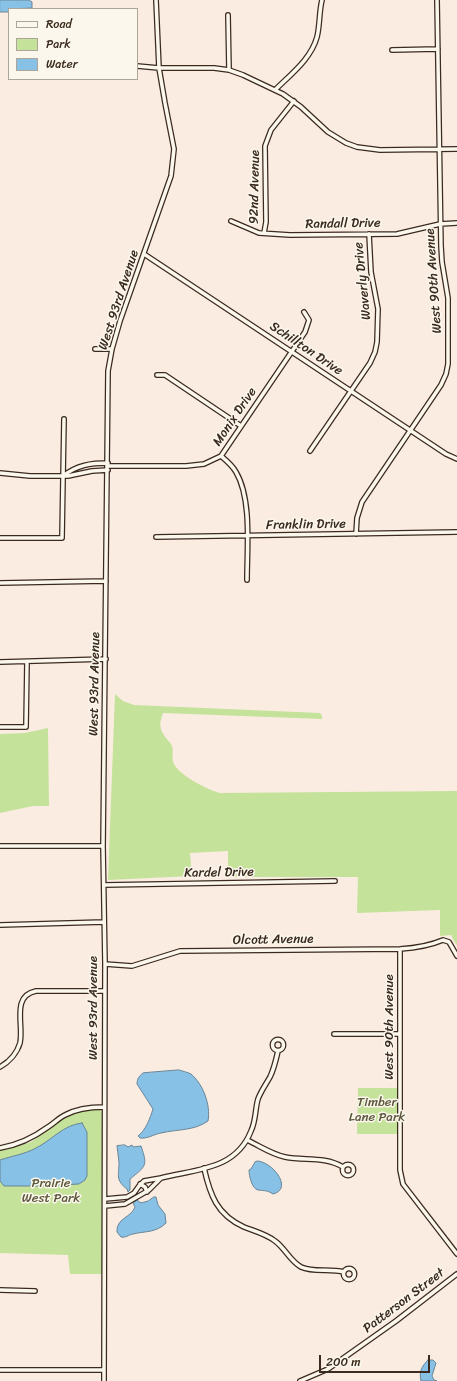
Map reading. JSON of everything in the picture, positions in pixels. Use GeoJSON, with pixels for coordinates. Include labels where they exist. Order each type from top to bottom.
{"type":"FeatureCollection","features":[{"type":"Feature","properties":{"kind":"street","name":"West 93rd Avenue"},"geometry":{"type":"LineString","coordinates":[[104,1381],[105,1199],[103,846],[108,371],[112,349],[171,176],[174,159],[173,139],[159,68],[156,0]]}},
{"type":"Feature","properties":{"kind":"street"},"geometry":{"type":"LineString","coordinates":[[275,90],[310,52],[317,36],[322,0]]}},
{"type":"Feature","properties":{"kind":"street","name":"West 90th Avenue"},"geometry":{"type":"LineString","coordinates":[[356,534],[357,518],[362,502],[440,385],[446,374],[448,364],[448,298],[442,262],[440,224],[437,0]]}},
{"type":"Feature","properties":{"kind":"street"},"geometry":{"type":"LineString","coordinates":[[228,15],[229,70]]}},
{"type":"Feature","properties":{"kind":"street"},"geometry":{"type":"LineString","coordinates":[[392,50],[438,49]]}},
{"type":"Feature","properties":{"kind":"street"},"geometry":{"type":"LineString","coordinates":[[138,66],[229,70],[275,90],[294,102],[328,132],[351,145],[380,150],[457,149]]}},
{"type":"Feature","properties":{"kind":"street","name":"92nd Avenue"},"geometry":{"type":"LineString","coordinates":[[264,233],[266,222],[266,146],[271,130],[294,102]]}},
{"type":"Feature","properties":{"kind":"street","name":"Randall Drive"},"geometry":{"type":"LineString","coordinates":[[231,221],[251,230],[264,233],[290,235],[401,233],[440,224],[457,222]]}},
{"type":"Feature","properties":{"kind":"street","name":"Waverly Drive"},"geometry":{"type":"LineString","coordinates":[[310,451],[372,359],[376,348],[378,339],[377,303],[371,272],[369,234]]}},
{"type":"Feature","properties":{"kind":"street","name":"Schillton Drive"},"geometry":{"type":"LineString","coordinates":[[144,254],[292,351],[410,431],[446,454],[457,459]]}},
{"type":"Feature","properties":{"kind":"street","name":"Monix Drive"},"geometry":{"type":"LineString","coordinates":[[108,466],[186,466],[204,464],[221,456],[305,332],[309,320],[304,312]]}},
{"type":"Feature","properties":{"kind":"street"},"geometry":{"type":"LineString","coordinates":[[95,349],[112,349]]}},
{"type":"Feature","properties":{"kind":"street"},"geometry":{"type":"LineString","coordinates":[[157,375],[165,375],[241,426]]}},
{"type":"Feature","properties":{"kind":"street"},"geometry":{"type":"LineString","coordinates":[[0,538],[62,538],[64,419]]}},
{"type":"Feature","properties":{"kind":"street"},"geometry":{"type":"LineString","coordinates":[[221,456],[230,463],[236,472],[244,493],[247,536],[247,580]]}},
{"type":"Feature","properties":{"kind":"street"},"geometry":{"type":"LineString","coordinates":[[63,476],[68,471],[82,466],[108,466]]}},
{"type":"Feature","properties":{"kind":"street"},"geometry":{"type":"LineString","coordinates":[[0,473],[30,476],[71,476],[108,466]]}},
{"type":"Feature","properties":{"kind":"street","name":"Franklin Drive"},"geometry":{"type":"LineString","coordinates":[[156,537],[457,532]]}},
{"type":"Feature","properties":{"kind":"street"},"geometry":{"type":"LineString","coordinates":[[0,583],[106,581]]}},
{"type":"Feature","properties":{"kind":"street"},"geometry":{"type":"LineString","coordinates":[[0,662],[106,659]]}},
{"type":"Feature","properties":{"kind":"street"},"geometry":{"type":"LineString","coordinates":[[0,727],[26,727],[27,662]]}},
{"type":"Feature","properties":{"kind":"street"},"geometry":{"type":"LineString","coordinates":[[0,846],[103,846]]}},
{"type":"Feature","properties":{"kind":"street","name":"Kardel Drive"},"geometry":{"type":"LineString","coordinates":[[104,884],[335,881]]}},
{"type":"Feature","properties":{"kind":"street"},"geometry":{"type":"LineString","coordinates":[[0,925],[104,922]]}},
{"type":"Feature","properties":{"kind":"street","name":"Olcott Avenue"},"geometry":{"type":"LineString","coordinates":[[104,964],[132,966],[180,951],[400,949],[419,947],[443,940],[449,942],[457,956]]}},
{"type":"Feature","properties":{"kind":"street","name":"West 90th Avenue"},"geometry":{"type":"LineString","coordinates":[[400,949],[401,1177],[403,1184],[457,1254]]}},
{"type":"Feature","properties":{"kind":"street"},"geometry":{"type":"LineString","coordinates":[[0,1067],[12,1057],[20,1043],[21,1007],[22,1000],[26,995],[36,991],[104,991]]}},
{"type":"Feature","properties":{"kind":"street"},"geometry":{"type":"LineString","coordinates":[[334,1034],[400,1034]]}},
{"type":"Feature","properties":{"kind":"street"},"geometry":{"type":"LineString","coordinates":[[105,1206],[120,1206],[132,1197],[140,1184],[148,1180],[219,1165],[233,1156],[248,1140],[255,1120],[258,1100],[272,1072],[278,1051]]}},
{"type":"Feature","properties":{"kind":"street"},"geometry":{"type":"LineString","coordinates":[[0,1148],[17,1144],[33,1137],[64,1115],[89,1108],[104,1107]]}},
{"type":"Feature","properties":{"kind":"street"},"geometry":{"type":"LineString","coordinates":[[248,1140],[265,1150],[285,1157],[320,1159],[333,1162],[343,1167]]}},
{"type":"Feature","properties":{"kind":"street"},"geometry":{"type":"LineString","coordinates":[[204,1168],[214,1200],[220,1209],[234,1222],[280,1244],[291,1258],[301,1267],[315,1270],[338,1270],[344,1272]]}},
{"type":"Feature","properties":{"kind":"street"},"geometry":{"type":"LineString","coordinates":[[105,1199],[132,1197],[146,1192],[161,1178]]}},
{"type":"Feature","properties":{"kind":"street"},"geometry":{"type":"LineString","coordinates":[[140,1184],[145,1187],[146,1192]]}},
{"type":"Feature","properties":{"kind":"street","name":"Patterson Street"},"geometry":{"type":"LineString","coordinates":[[300,1381],[328,1369],[396,1321],[457,1274]]}},
{"type":"Feature","properties":{"kind":"street"},"geometry":{"type":"LineString","coordinates":[[0,1290],[35,1291]]}},
{"type":"Feature","properties":{"kind":"street"},"geometry":{"type":"LineString","coordinates":[[0,1370],[104,1370]]}},
{"type":"Feature","properties":{"kind":"green space"},"geometry":{"type":"Polygon","coordinates":[[[115,694],[123,701],[134,705],[320,713],[322,719],[163,713],[160,723],[161,729],[172,746],[174,764],[182,773],[194,782],[220,793],[457,791],[457,946],[451,935],[440,936],[440,910],[357,913],[358,877],[228,877],[228,851],[190,853],[192,876],[108,880],[115,694]]]}},
{"type":"Feature","properties":{"kind":"green space"},"geometry":{"type":"Polygon","coordinates":[[[48,728],[49,806],[33,806],[0,813],[0,734],[25,733],[48,728]]]}},
{"type":"Feature","properties":{"kind":"green space","name":"Timber Lane Park"},"geometry":{"type":"Polygon","coordinates":[[[358,1088],[398,1088],[397,1134],[357,1134],[358,1088]]]}},
{"type":"Feature","properties":{"kind":"green space","name":"Prairie West Park"},"geometry":{"type":"Polygon","coordinates":[[[97,1109],[103,1114],[102,1274],[70,1274],[68,1255],[0,1253],[0,1150],[31,1142],[65,1118],[80,1112],[97,1109]]]}},
{"type":"Feature","properties":{"kind":"water"},"geometry":{"type":"Polygon","coordinates":[[[0,0],[29,0],[32,2],[32,8],[8,8],[8,12],[0,12],[0,0]]]}},
{"type":"Feature","properties":{"kind":"water"},"geometry":{"type":"Polygon","coordinates":[[[179,1070],[191,1074],[199,1083],[207,1102],[209,1115],[208,1121],[197,1127],[140,1138],[138,1136],[149,1120],[153,1109],[137,1084],[138,1078],[143,1073],[179,1070]]]}},
{"type":"Feature","properties":{"kind":"water"},"geometry":{"type":"Polygon","coordinates":[[[82,1123],[87,1132],[87,1176],[85,1180],[79,1184],[39,1186],[4,1186],[0,1181],[0,1160],[32,1150],[42,1145],[63,1130],[75,1124],[82,1123]]]}},
{"type":"Feature","properties":{"kind":"water"},"geometry":{"type":"Polygon","coordinates":[[[125,1145],[128,1147],[132,1145],[133,1147],[141,1146],[145,1162],[142,1168],[130,1179],[130,1190],[128,1192],[118,1177],[119,1162],[117,1146],[125,1145]]]}},
{"type":"Feature","properties":{"kind":"water"},"geometry":{"type":"Polygon","coordinates":[[[258,1161],[270,1166],[279,1176],[281,1187],[279,1191],[273,1194],[267,1191],[258,1190],[254,1187],[250,1179],[249,1170],[255,1162],[258,1161]]]}},
{"type":"Feature","properties":{"kind":"water"},"geometry":{"type":"Polygon","coordinates":[[[156,1197],[158,1205],[165,1214],[166,1223],[158,1229],[121,1237],[117,1232],[117,1227],[121,1221],[133,1211],[135,1207],[133,1203],[137,1200],[141,1203],[148,1201],[156,1197]]]}},
{"type":"Feature","properties":{"kind":"water"},"geometry":{"type":"Polygon","coordinates":[[[428,1360],[433,1360],[436,1363],[432,1376],[434,1380],[437,1381],[421,1381],[421,1370],[428,1360]]]}}]}
